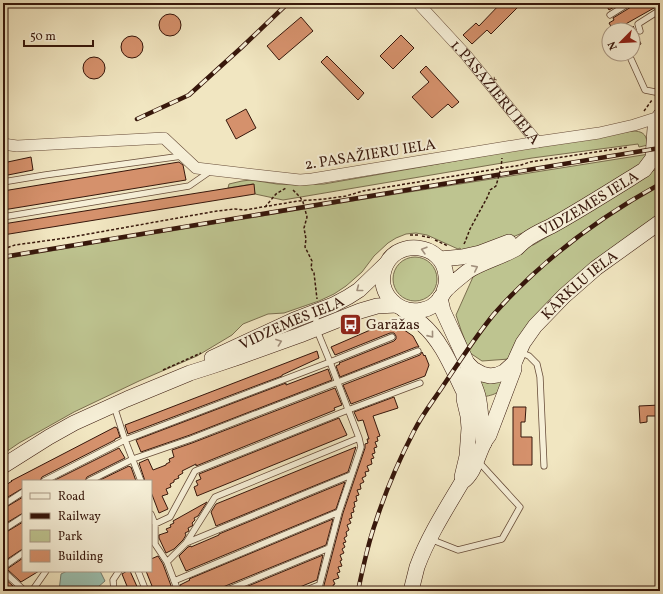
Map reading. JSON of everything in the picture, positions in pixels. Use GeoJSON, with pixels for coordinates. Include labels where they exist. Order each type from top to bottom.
{"type":"FeatureCollection","features":[{"type":"Feature","properties":{"kind":"street","name":"1. PASAŽIERU IELA"},"geometry":{"type":"LineString","coordinates":[[418,3],[466,55],[537,142],[599,133],[634,125],[660,115]]}},
{"type":"Feature","properties":{"kind":"street","name":"VIDZEMES IELA"},"geometry":{"type":"LineString","coordinates":[[3,466],[74,423],[190,373],[239,357],[360,311],[377,306],[399,307],[413,311],[424,310],[433,306],[442,295],[468,271],[518,247],[525,240],[555,224],[644,170],[653,158],[655,128],[660,115]]}},
{"type":"Feature","properties":{"kind":"street","name":"2. PASAŽIERU IELA"},"geometry":{"type":"LineString","coordinates":[[3,144],[17,146],[164,138],[196,168],[300,180],[537,142]]}},
{"type":"Feature","properties":{"kind":"street","name":"KĀRKLU IELA"},"geometry":{"type":"LineString","coordinates":[[467,363],[473,369],[490,376],[504,372],[516,357],[523,343],[535,326],[564,296],[596,268],[660,222]]}},
{"type":"Feature","properties":{"kind":"street","name":"VIDZEMES IELA"},"geometry":{"type":"LineString","coordinates":[[190,373],[209,359],[294,320],[317,307],[333,305],[359,290],[394,255],[403,250],[413,247],[423,248],[432,252],[440,259],[462,257],[480,253],[515,240],[525,240]]}},
{"type":"Feature","properties":{"kind":"street"},"geometry":{"type":"LineString","coordinates":[[440,259],[446,275],[446,283],[442,295]]}},
{"type":"Feature","properties":{"kind":"street"},"geometry":{"type":"LineString","coordinates":[[387,263],[384,270],[383,286],[390,300],[399,307]]}},
{"type":"Feature","properties":{"kind":"street","name":"KĀRKLU IELA"},"geometry":{"type":"LineString","coordinates":[[442,295],[443,311],[467,363],[478,396],[482,416],[481,433],[484,443]]}},
{"type":"Feature","properties":{"kind":"street","name":"KĀRKLU IELA"},"geometry":{"type":"LineString","coordinates":[[399,307],[423,324],[433,336],[442,349],[464,392],[469,428],[467,456],[462,475],[462,482]]}},
{"type":"Feature","properties":{"kind":"street","name":"KĀRKLU IELA"},"geometry":{"type":"LineString","coordinates":[[411,591],[417,567],[440,519],[462,482],[468,478],[489,435],[514,369],[516,357]]}},
{"type":"Feature","properties":{"kind":"street"},"geometry":{"type":"LineString","coordinates":[[464,392],[471,398],[479,401],[495,399],[504,394]]}},
{"type":"Feature","properties":{"kind":"lane"},"geometry":{"type":"LineString","coordinates":[[610,15],[629,3]]}},
{"type":"Feature","properties":{"kind":"lane"},"geometry":{"type":"LineString","coordinates":[[641,22],[660,10]]}},
{"type":"Feature","properties":{"kind":"lane"},"geometry":{"type":"LineString","coordinates":[[632,62],[645,90],[660,93]]}},
{"type":"Feature","properties":{"kind":"lane"},"geometry":{"type":"LineString","coordinates":[[3,182],[183,156]]}},
{"type":"Feature","properties":{"kind":"lane"},"geometry":{"type":"LineString","coordinates":[[3,217],[189,186],[212,170]]}},
{"type":"Feature","properties":{"kind":"lane"},"geometry":{"type":"LineString","coordinates":[[317,307],[316,328],[338,382],[361,447],[339,512],[318,591]]}},
{"type":"Feature","properties":{"kind":"lane"},"geometry":{"type":"LineString","coordinates":[[46,480],[125,440],[392,337]]}},
{"type":"Feature","properties":{"kind":"lane"},"geometry":{"type":"LineString","coordinates":[[91,480],[133,459],[191,439],[418,350]]}},
{"type":"Feature","properties":{"kind":"lane"},"geometry":{"type":"LineString","coordinates":[[516,357],[528,356],[537,364],[539,370],[544,466]]}},
{"type":"Feature","properties":{"kind":"lane"},"geometry":{"type":"LineString","coordinates":[[155,524],[170,517],[195,471],[420,383]]}},
{"type":"Feature","properties":{"kind":"lane"},"geometry":{"type":"LineString","coordinates":[[113,405],[141,480]]}},
{"type":"Feature","properties":{"kind":"lane"},"geometry":{"type":"LineString","coordinates":[[167,562],[186,543],[215,497],[359,438]]}},
{"type":"Feature","properties":{"kind":"lane"},"geometry":{"type":"LineString","coordinates":[[430,539],[458,550],[502,539],[520,507],[477,460]]}},
{"type":"Feature","properties":{"kind":"lane"},"geometry":{"type":"LineString","coordinates":[[186,543],[351,475]]}},
{"type":"Feature","properties":{"kind":"lane"},"geometry":{"type":"LineString","coordinates":[[3,505],[22,493]]}},
{"type":"Feature","properties":{"kind":"lane"},"geometry":{"type":"LineString","coordinates":[[174,581],[339,512]]}},
{"type":"Feature","properties":{"kind":"lane"},"geometry":{"type":"LineString","coordinates":[[152,516],[155,524],[153,546],[167,562],[178,591]]}},
{"type":"Feature","properties":{"kind":"lane"},"geometry":{"type":"LineString","coordinates":[[3,530],[22,518]]}},
{"type":"Feature","properties":{"kind":"lane"},"geometry":{"type":"LineString","coordinates":[[225,591],[329,548]]}},
{"type":"Feature","properties":{"kind":"lane"},"geometry":{"type":"LineString","coordinates":[[3,567],[22,554]]}},
{"type":"Feature","properties":{"kind":"lane"},"geometry":{"type":"LineString","coordinates":[[3,571],[25,591]]}},
{"type":"Feature","properties":{"kind":"lane"},"geometry":{"type":"LineString","coordinates":[[32,591],[45,572]]}},
{"type":"Feature","properties":{"kind":"lane"},"geometry":{"type":"LineString","coordinates":[[114,591],[113,580],[118,572]]}},
{"type":"Feature","properties":{"kind":"lane"},"geometry":{"type":"LineString","coordinates":[[138,572],[146,591]]}},
{"type":"Feature","properties":{"kind":"lane"},"geometry":{"type":"LineString","coordinates":[[304,591],[319,585]]}},
{"type":"Feature","properties":{"kind":"path"},"geometry":{"type":"LineString","coordinates":[[3,249],[15,245],[66,238],[217,211],[264,208],[298,201],[303,202],[339,197],[363,191],[521,165],[530,162],[628,147]]}},
{"type":"Feature","properties":{"kind":"path"},"geometry":{"type":"LineString","coordinates":[[462,246],[466,242],[470,229],[490,190],[496,186],[501,168],[501,148]]}},
{"type":"Feature","properties":{"kind":"path"},"geometry":{"type":"LineString","coordinates":[[264,208],[276,194],[289,186],[303,202],[307,217],[304,228],[306,239],[305,246],[312,261],[311,268],[314,273],[317,307]]}},
{"type":"Feature","properties":{"kind":"green space"},"geometry":{"type":"Polygon","coordinates":[[[635,131],[641,132],[644,135],[647,139],[648,145],[639,147],[638,144],[532,158],[283,200],[255,194],[253,184],[228,188],[229,184],[251,180],[277,184],[324,184],[614,133],[635,131]]]}},
{"type":"Feature","properties":{"kind":"green space"},"geometry":{"type":"Polygon","coordinates":[[[649,154],[640,166],[571,207],[529,230],[496,243],[463,253],[460,248],[458,249],[427,235],[416,233],[406,234],[396,238],[374,256],[362,272],[334,294],[319,301],[284,313],[268,314],[243,324],[232,335],[197,356],[139,381],[74,412],[19,443],[3,454],[3,259],[649,154]]]}},
{"type":"Feature","properties":{"kind":"green space"},"geometry":{"type":"Polygon","coordinates":[[[660,162],[660,215],[509,359],[482,361],[470,353],[456,315],[473,277],[471,274],[535,244],[656,169],[660,162]]]}},
{"type":"Feature","properties":{"kind":"green space"},"geometry":{"type":"Polygon","coordinates":[[[415,257],[427,261],[433,267],[437,279],[433,291],[427,297],[415,301],[403,297],[397,291],[393,279],[397,267],[403,261],[415,257]]]}},
{"type":"Feature","properties":{"kind":"green space"},"geometry":{"type":"Polygon","coordinates":[[[507,375],[499,391],[493,395],[482,397],[475,377],[507,375]]]}},
{"type":"Feature","properties":{"kind":"shaded area"},"geometry":{"type":"Polygon","coordinates":[[[65,572],[100,572],[105,581],[98,587],[97,591],[59,591],[61,574],[65,572]]]}},
{"type":"Feature","properties":{"kind":"building"},"geometry":{"type":"Polygon","coordinates":[[[501,3],[514,3],[518,7],[491,34],[487,30],[472,44],[463,35],[476,23],[479,26],[501,3]]]}},
{"type":"Feature","properties":{"kind":"building"},"geometry":{"type":"Polygon","coordinates":[[[605,3],[621,3],[609,10],[605,3]]]}},
{"type":"Feature","properties":{"kind":"building"},"geometry":{"type":"Polygon","coordinates":[[[633,3],[652,3],[654,8],[629,22],[611,22],[614,20],[613,18],[631,7],[633,3]]]}},
{"type":"Feature","properties":{"kind":"building"},"geometry":{"type":"Polygon","coordinates":[[[170,14],[174,15],[180,21],[180,29],[174,35],[170,36],[166,35],[160,29],[159,25],[160,21],[166,15],[170,14]]]}},
{"type":"Feature","properties":{"kind":"building"},"geometry":{"type":"Polygon","coordinates":[[[301,17],[313,31],[279,60],[267,46],[301,17]]]}},
{"type":"Feature","properties":{"kind":"building"},"geometry":{"type":"Polygon","coordinates":[[[401,35],[414,48],[393,69],[380,56],[401,35]]]}},
{"type":"Feature","properties":{"kind":"building"},"geometry":{"type":"Polygon","coordinates":[[[132,36],[136,37],[142,43],[142,51],[136,57],[132,58],[128,57],[122,51],[121,47],[122,43],[128,37],[132,36]]]}},
{"type":"Feature","properties":{"kind":"building"},"geometry":{"type":"Polygon","coordinates":[[[327,56],[364,93],[358,100],[321,62],[327,56]]]}},
{"type":"Feature","properties":{"kind":"building"},"geometry":{"type":"Polygon","coordinates":[[[94,57],[98,58],[104,64],[104,72],[98,78],[94,79],[90,78],[84,72],[83,68],[84,64],[90,58],[94,57]]]}},
{"type":"Feature","properties":{"kind":"building"},"geometry":{"type":"Polygon","coordinates":[[[426,66],[459,102],[452,108],[448,104],[432,118],[412,97],[429,82],[420,72],[426,66]]]}},
{"type":"Feature","properties":{"kind":"building"},"geometry":{"type":"Polygon","coordinates":[[[246,109],[256,128],[236,139],[226,120],[246,109]]]}},
{"type":"Feature","properties":{"kind":"building"},"geometry":{"type":"Polygon","coordinates":[[[31,157],[33,170],[3,176],[3,163],[31,157]]]}},
{"type":"Feature","properties":{"kind":"building"},"geometry":{"type":"Polygon","coordinates":[[[179,162],[183,165],[186,180],[3,210],[3,191],[179,162]]]}},
{"type":"Feature","properties":{"kind":"building"},"geometry":{"type":"Polygon","coordinates":[[[254,184],[255,194],[3,235],[3,224],[254,184]]]}},
{"type":"Feature","properties":{"kind":"building"},"geometry":{"type":"Polygon","coordinates":[[[391,321],[413,336],[419,347],[340,377],[336,366],[340,364],[339,363],[394,341],[396,336],[394,333],[390,333],[335,355],[331,347],[391,321]]]}},
{"type":"Feature","properties":{"kind":"building"},"geometry":{"type":"Polygon","coordinates":[[[317,351],[319,358],[282,376],[128,434],[125,425],[317,351]]]}},
{"type":"Feature","properties":{"kind":"building"},"geometry":{"type":"Polygon","coordinates":[[[422,352],[424,356],[425,355],[429,365],[425,376],[351,404],[343,385],[420,355],[422,352]]]}},
{"type":"Feature","properties":{"kind":"building"},"geometry":{"type":"Polygon","coordinates":[[[328,369],[332,380],[190,435],[141,452],[136,440],[286,383],[286,385],[328,369]]]}},
{"type":"Feature","properties":{"kind":"building"},"geometry":{"type":"Polygon","coordinates":[[[335,388],[342,405],[334,408],[335,410],[196,466],[196,464],[182,471],[183,473],[178,476],[179,478],[170,484],[171,487],[166,489],[168,494],[162,496],[168,509],[159,513],[152,495],[152,480],[145,480],[139,463],[148,459],[153,470],[170,462],[169,459],[174,457],[172,450],[335,388]]]}},
{"type":"Feature","properties":{"kind":"building"},"geometry":{"type":"Polygon","coordinates":[[[394,397],[398,408],[373,416],[380,436],[377,437],[378,441],[375,442],[377,447],[374,448],[375,453],[372,454],[374,458],[371,459],[372,464],[367,466],[369,471],[365,472],[366,476],[362,478],[364,482],[360,484],[361,489],[357,490],[359,495],[356,496],[357,501],[354,502],[354,512],[351,513],[352,518],[349,519],[351,523],[347,525],[349,530],[346,532],[347,536],[344,538],[346,542],[343,543],[345,547],[342,549],[344,553],[340,555],[342,566],[338,567],[340,572],[337,573],[339,578],[333,580],[335,584],[333,585],[335,591],[324,591],[323,589],[343,513],[365,448],[365,444],[368,443],[367,439],[369,439],[363,420],[358,421],[354,412],[394,397]]]}},
{"type":"Feature","properties":{"kind":"building"},"geometry":{"type":"Polygon","coordinates":[[[660,405],[660,416],[647,416],[647,422],[640,423],[639,406],[660,405]]]}},
{"type":"Feature","properties":{"kind":"building"},"geometry":{"type":"Polygon","coordinates":[[[513,407],[526,407],[525,422],[521,422],[521,437],[532,437],[532,465],[513,465],[513,407]]]}},
{"type":"Feature","properties":{"kind":"building"},"geometry":{"type":"Polygon","coordinates":[[[339,418],[347,435],[197,496],[194,487],[198,485],[196,481],[201,479],[199,474],[339,418]]]}},
{"type":"Feature","properties":{"kind":"building"},"geometry":{"type":"Polygon","coordinates":[[[115,427],[117,428],[120,437],[42,477],[40,480],[22,480],[22,489],[3,500],[3,487],[11,481],[115,427]]]}},
{"type":"Feature","properties":{"kind":"building"},"geometry":{"type":"Polygon","coordinates":[[[356,447],[348,472],[216,526],[211,512],[216,504],[356,447]]]}},
{"type":"Feature","properties":{"kind":"building"},"geometry":{"type":"Polygon","coordinates":[[[119,448],[125,458],[87,477],[86,480],[55,480],[119,448]]]}},
{"type":"Feature","properties":{"kind":"building"},"geometry":{"type":"Polygon","coordinates":[[[129,466],[131,467],[136,480],[100,480],[129,466]]]}},
{"type":"Feature","properties":{"kind":"building"},"geometry":{"type":"Polygon","coordinates":[[[345,482],[336,509],[186,571],[179,556],[188,547],[345,482]]]}},
{"type":"Feature","properties":{"kind":"building"},"geometry":{"type":"Polygon","coordinates":[[[22,498],[22,514],[3,525],[3,509],[22,498]]]}},
{"type":"Feature","properties":{"kind":"building"},"geometry":{"type":"Polygon","coordinates":[[[207,502],[198,516],[194,518],[195,520],[192,523],[193,525],[188,528],[189,531],[185,533],[186,535],[183,540],[174,549],[166,553],[159,535],[168,532],[166,529],[171,527],[170,525],[174,523],[173,521],[207,502]]]}},
{"type":"Feature","properties":{"kind":"building"},"geometry":{"type":"Polygon","coordinates":[[[333,519],[326,545],[223,587],[221,591],[182,591],[180,585],[190,580],[189,579],[333,519]]]}},
{"type":"Feature","properties":{"kind":"building"},"geometry":{"type":"Polygon","coordinates":[[[22,523],[22,550],[3,562],[3,534],[22,523]]]}},
{"type":"Feature","properties":{"kind":"building"},"geometry":{"type":"Polygon","coordinates":[[[323,555],[317,580],[290,591],[236,591],[323,555]]]}},
{"type":"Feature","properties":{"kind":"building"},"geometry":{"type":"Polygon","coordinates":[[[158,556],[163,564],[173,591],[154,591],[146,572],[152,572],[152,559],[158,556]]]}},
{"type":"Feature","properties":{"kind":"building"},"geometry":{"type":"Polygon","coordinates":[[[22,559],[22,572],[37,572],[21,582],[7,569],[22,559]]]}},
{"type":"Feature","properties":{"kind":"building"},"geometry":{"type":"Polygon","coordinates":[[[130,572],[139,591],[129,591],[122,574],[130,572]]]}},
{"type":"Feature","properties":{"kind":"building"},"geometry":{"type":"Polygon","coordinates":[[[3,577],[13,586],[12,587],[17,591],[3,591],[3,577]]]}},
{"type":"Feature","properties":{"kind":"railway"},"geometry":{"type":"LineString","coordinates":[[137,119],[189,95],[287,4]]}},
{"type":"Feature","properties":{"kind":"railway"},"geometry":{"type":"LineString","coordinates":[[3,257],[660,148]]}},
{"type":"Feature","properties":{"kind":"railway"},"geometry":{"type":"LineString","coordinates":[[358,591],[373,529],[388,487],[403,453],[424,414],[481,331],[494,314],[531,276],[571,242],[615,211],[660,184]]}},
{"type":"Feature","properties":{"kind":"place","name":"Garāžas"},"geometry":{"type":"Point","coordinates":[350,324]}}]}
